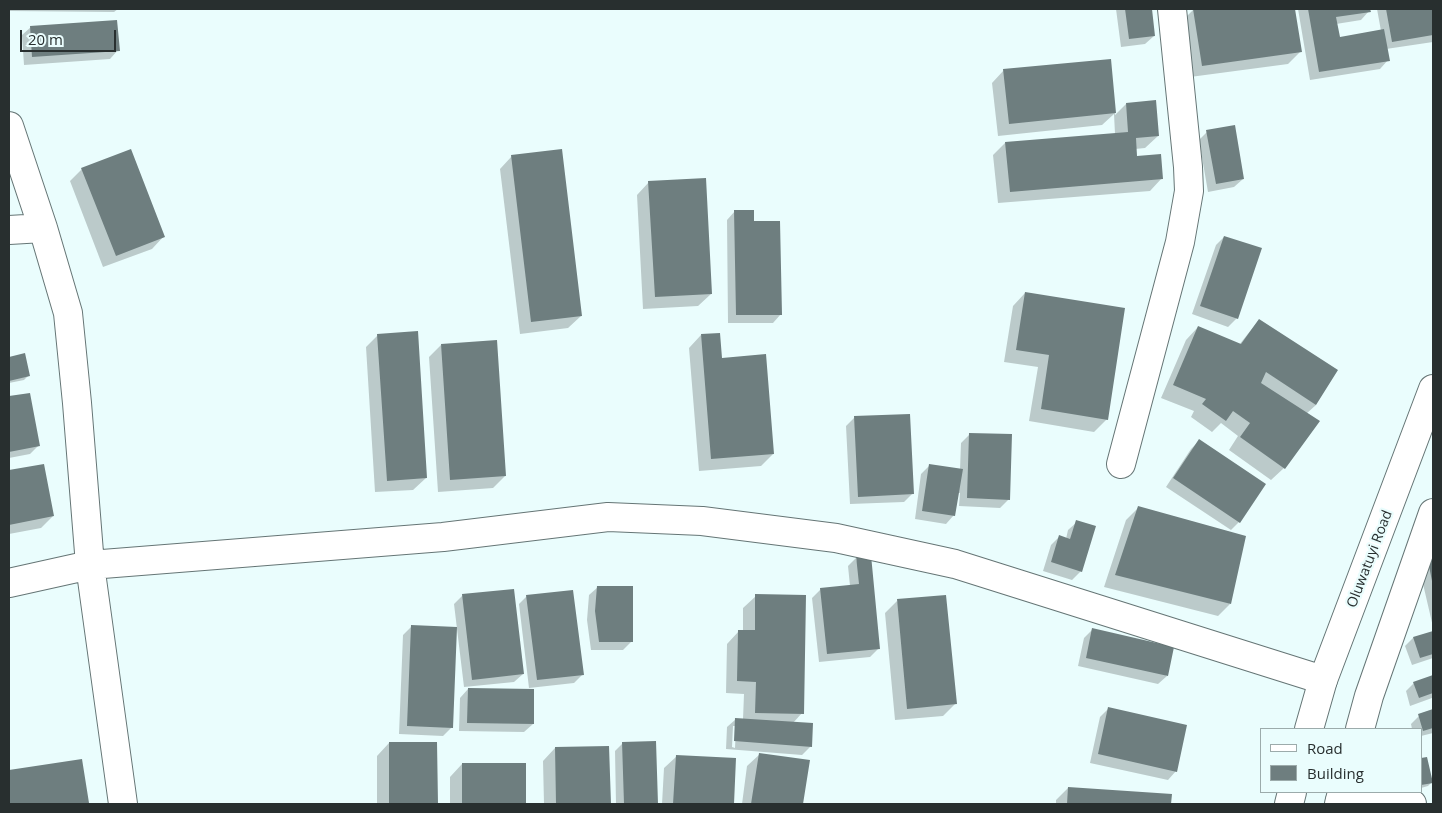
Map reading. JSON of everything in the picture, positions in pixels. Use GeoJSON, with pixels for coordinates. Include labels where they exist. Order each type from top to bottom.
{"type":"FeatureCollection","features":[{"type":"Feature","properties":{"kind":"street"},"geometry":{"type":"LineString","coordinates":[[1122,464],[1180,242],[1189,192],[1172,9]]}},
{"type":"Feature","properties":{"kind":"street"},"geometry":{"type":"LineString","coordinates":[[9,126],[43,228],[68,313],[78,403],[90,564],[123,804]]}},
{"type":"Feature","properties":{"kind":"street"},"geometry":{"type":"LineString","coordinates":[[9,230],[43,228]]}},
{"type":"Feature","properties":{"kind":"street","name":"Oluwatuyi Road"},"geometry":{"type":"LineString","coordinates":[[1309,728],[1323,680],[1433,389]]}},
{"type":"Feature","properties":{"kind":"street"},"geometry":{"type":"LineString","coordinates":[[9,583],[90,564],[443,537],[608,517],[702,521],[836,538],[955,564],[1323,680]]}},
{"type":"Feature","properties":{"kind":"street"},"geometry":{"type":"LineString","coordinates":[[1360,728],[1369,696],[1432,520]]}},
{"type":"Feature","properties":{"kind":"street"},"geometry":{"type":"LineString","coordinates":[[1340,799],[1412,804]]}},
{"type":"Feature","properties":{"kind":"building"},"geometry":{"type":"Polygon","coordinates":[[[1125,9],[1152,9],[1155,36],[1129,39],[1125,9]]]}},
{"type":"Feature","properties":{"kind":"building"},"geometry":{"type":"Polygon","coordinates":[[[1193,9],[1295,9],[1302,52],[1202,66],[1193,9]]]}},
{"type":"Feature","properties":{"kind":"building"},"geometry":{"type":"Polygon","coordinates":[[[1308,9],[1370,9],[1371,12],[1336,17],[1340,37],[1384,29],[1390,61],[1319,72],[1308,9]]]}},
{"type":"Feature","properties":{"kind":"building"},"geometry":{"type":"Polygon","coordinates":[[[1386,9],[1433,9],[1433,35],[1392,42],[1386,9]]]}},
{"type":"Feature","properties":{"kind":"building"},"geometry":{"type":"Polygon","coordinates":[[[117,20],[120,51],[32,57],[30,26],[117,20]]]}},
{"type":"Feature","properties":{"kind":"building"},"geometry":{"type":"Polygon","coordinates":[[[1111,59],[1116,113],[1009,124],[1003,69],[1111,59]]]}},
{"type":"Feature","properties":{"kind":"building"},"geometry":{"type":"Polygon","coordinates":[[[1156,100],[1159,136],[1136,138],[1137,156],[1161,154],[1163,179],[1010,192],[1005,142],[1128,132],[1126,103],[1156,100]]]}},
{"type":"Feature","properties":{"kind":"building"},"geometry":{"type":"Polygon","coordinates":[[[1235,125],[1244,179],[1216,184],[1206,130],[1235,125]]]}},
{"type":"Feature","properties":{"kind":"building"},"geometry":{"type":"Polygon","coordinates":[[[131,149],[165,237],[116,256],[81,168],[131,149]]]}},
{"type":"Feature","properties":{"kind":"building"},"geometry":{"type":"Polygon","coordinates":[[[562,149],[582,316],[531,322],[511,155],[562,149]]]}},
{"type":"Feature","properties":{"kind":"building"},"geometry":{"type":"Polygon","coordinates":[[[706,178],[712,294],[655,297],[648,181],[706,178]]]}},
{"type":"Feature","properties":{"kind":"building"},"geometry":{"type":"Polygon","coordinates":[[[734,210],[754,210],[754,221],[780,221],[782,315],[736,315],[734,210]]]}},
{"type":"Feature","properties":{"kind":"building"},"geometry":{"type":"Polygon","coordinates":[[[1224,236],[1262,248],[1238,319],[1200,306],[1224,236]]]}},
{"type":"Feature","properties":{"kind":"building"},"geometry":{"type":"Polygon","coordinates":[[[1025,292],[1125,308],[1108,420],[1041,409],[1049,355],[1016,350],[1025,292]]]}},
{"type":"Feature","properties":{"kind":"building"},"geometry":{"type":"Polygon","coordinates":[[[1259,319],[1338,370],[1316,405],[1266,372],[1261,383],[1320,421],[1285,469],[1240,437],[1250,423],[1233,411],[1226,421],[1202,404],[1206,399],[1173,385],[1198,326],[1241,344],[1259,319]]]}},
{"type":"Feature","properties":{"kind":"building"},"geometry":{"type":"Polygon","coordinates":[[[418,331],[427,478],[387,481],[377,334],[418,331]]]}},
{"type":"Feature","properties":{"kind":"building"},"geometry":{"type":"Polygon","coordinates":[[[720,333],[722,358],[766,354],[774,454],[711,459],[701,334],[720,333]]]}},
{"type":"Feature","properties":{"kind":"building"},"geometry":{"type":"Polygon","coordinates":[[[497,340],[506,476],[450,480],[441,344],[497,340]]]}},
{"type":"Feature","properties":{"kind":"building"},"geometry":{"type":"Polygon","coordinates":[[[25,353],[30,376],[9,381],[9,357],[25,353]]]}},
{"type":"Feature","properties":{"kind":"building"},"geometry":{"type":"Polygon","coordinates":[[[30,393],[40,446],[9,452],[9,396],[30,393]]]}},
{"type":"Feature","properties":{"kind":"building"},"geometry":{"type":"Polygon","coordinates":[[[910,414],[914,494],[858,497],[854,416],[910,414]]]}},
{"type":"Feature","properties":{"kind":"building"},"geometry":{"type":"Polygon","coordinates":[[[969,433],[1012,434],[1010,500],[967,498],[969,433]]]}},
{"type":"Feature","properties":{"kind":"building"},"geometry":{"type":"Polygon","coordinates":[[[1199,439],[1266,484],[1240,523],[1173,478],[1199,439]]]}},
{"type":"Feature","properties":{"kind":"building"},"geometry":{"type":"Polygon","coordinates":[[[44,464],[54,516],[9,525],[9,470],[44,464]]]}},
{"type":"Feature","properties":{"kind":"building"},"geometry":{"type":"Polygon","coordinates":[[[929,464],[963,469],[955,516],[922,511],[929,464]]]}},
{"type":"Feature","properties":{"kind":"building"},"geometry":{"type":"Polygon","coordinates":[[[1138,506],[1246,536],[1231,604],[1115,575],[1138,506]]]}},
{"type":"Feature","properties":{"kind":"building"},"geometry":{"type":"Polygon","coordinates":[[[1076,520],[1096,526],[1082,572],[1051,562],[1059,535],[1070,539],[1076,520]]]}},
{"type":"Feature","properties":{"kind":"building"},"geometry":{"type":"Polygon","coordinates":[[[871,555],[880,649],[827,654],[820,588],[859,584],[856,556],[871,555]]]}},
{"type":"Feature","properties":{"kind":"building"},"geometry":{"type":"Polygon","coordinates":[[[1428,561],[1433,561],[1433,581],[1432,581],[1428,561]]]}},
{"type":"Feature","properties":{"kind":"building"},"geometry":{"type":"Polygon","coordinates":[[[597,586],[633,586],[633,642],[599,642],[595,611],[597,586]]]}},
{"type":"Feature","properties":{"kind":"building"},"geometry":{"type":"Polygon","coordinates":[[[514,589],[524,674],[472,680],[462,594],[514,589]]]}},
{"type":"Feature","properties":{"kind":"building"},"geometry":{"type":"Polygon","coordinates":[[[573,590],[584,675],[537,680],[526,595],[573,590]]]}},
{"type":"Feature","properties":{"kind":"building"},"geometry":{"type":"Polygon","coordinates":[[[755,594],[806,595],[804,714],[755,713],[756,682],[737,681],[738,630],[755,630],[755,594]]]}},
{"type":"Feature","properties":{"kind":"building"},"geometry":{"type":"Polygon","coordinates":[[[946,595],[957,704],[907,709],[897,599],[946,595]]]}},
{"type":"Feature","properties":{"kind":"building"},"geometry":{"type":"Polygon","coordinates":[[[411,625],[457,627],[453,728],[407,726],[411,625]]]}},
{"type":"Feature","properties":{"kind":"building"},"geometry":{"type":"Polygon","coordinates":[[[1092,628],[1174,647],[1168,676],[1086,658],[1092,628]]]}},
{"type":"Feature","properties":{"kind":"building"},"geometry":{"type":"Polygon","coordinates":[[[1433,631],[1433,654],[1420,658],[1413,637],[1433,631]]]}},
{"type":"Feature","properties":{"kind":"building"},"geometry":{"type":"Polygon","coordinates":[[[1433,675],[1433,693],[1419,698],[1413,682],[1433,675]]]}},
{"type":"Feature","properties":{"kind":"building"},"geometry":{"type":"Polygon","coordinates":[[[468,688],[534,689],[534,724],[467,723],[468,688]]]}},
{"type":"Feature","properties":{"kind":"building"},"geometry":{"type":"Polygon","coordinates":[[[1108,707],[1187,725],[1177,772],[1098,754],[1108,707]]]}},
{"type":"Feature","properties":{"kind":"building"},"geometry":{"type":"Polygon","coordinates":[[[1433,709],[1433,728],[1423,731],[1418,714],[1433,709]]]}},
{"type":"Feature","properties":{"kind":"building"},"geometry":{"type":"Polygon","coordinates":[[[735,718],[813,723],[812,747],[734,741],[735,718]]]}},
{"type":"Feature","properties":{"kind":"building"},"geometry":{"type":"Polygon","coordinates":[[[656,741],[658,804],[624,804],[622,742],[656,741]]]}},
{"type":"Feature","properties":{"kind":"building"},"geometry":{"type":"Polygon","coordinates":[[[389,742],[437,742],[438,804],[389,804],[389,742]]]}},
{"type":"Feature","properties":{"kind":"building"},"geometry":{"type":"Polygon","coordinates":[[[609,746],[611,804],[556,804],[555,747],[609,746]]]}},
{"type":"Feature","properties":{"kind":"building"},"geometry":{"type":"Polygon","coordinates":[[[759,753],[810,760],[803,804],[751,804],[759,753]]]}},
{"type":"Feature","properties":{"kind":"building"},"geometry":{"type":"Polygon","coordinates":[[[676,755],[736,758],[734,804],[673,804],[676,755]]]}},
{"type":"Feature","properties":{"kind":"building"},"geometry":{"type":"Polygon","coordinates":[[[1427,757],[1433,783],[1422,785],[1422,758],[1427,757]]]}},
{"type":"Feature","properties":{"kind":"building"},"geometry":{"type":"Polygon","coordinates":[[[82,759],[89,803],[9,804],[9,770],[82,759]]]}},
{"type":"Feature","properties":{"kind":"building"},"geometry":{"type":"Polygon","coordinates":[[[462,763],[526,763],[526,804],[462,804],[462,763]]]}},
{"type":"Feature","properties":{"kind":"building"},"geometry":{"type":"Polygon","coordinates":[[[1068,787],[1172,794],[1171,804],[1067,804],[1068,787]]]}}]}
